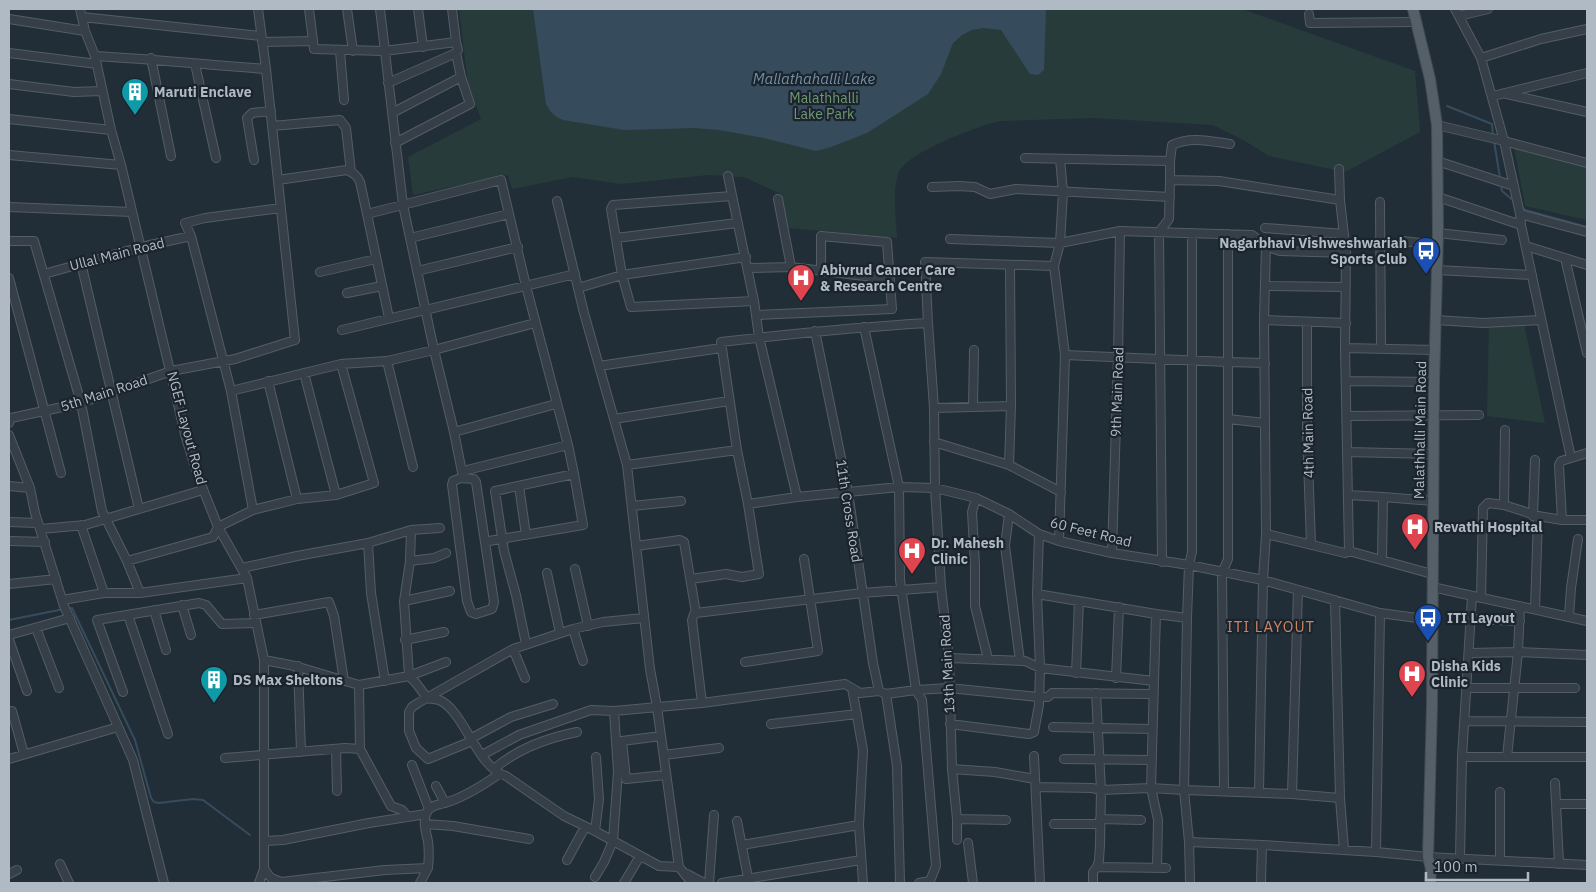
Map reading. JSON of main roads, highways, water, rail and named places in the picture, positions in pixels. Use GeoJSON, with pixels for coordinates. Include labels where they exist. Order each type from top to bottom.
{"type":"FeatureCollection","features":[{"type":"Feature","properties":{"kind":"main road","name":"Malathhalli Main Road"},"geometry":{"type":"LineString","coordinates":[[1413,9],[1430,79],[1437,125],[1438,233],[1434,382],[1428,857],[1431,869],[1430,883]]}},
{"type":"Feature","properties":{"kind":"main road"},"geometry":{"type":"LineString","coordinates":[[1423,883],[1424,867],[1428,857]]}},
{"type":"Feature","properties":{"kind":"water","name":"Mallathahalli Lake"},"geometry":{"type":"Polygon","coordinates":[[[533,9],[1046,9],[1044,70],[1038,75],[1030,74],[1001,30],[983,28],[972,30],[962,35],[953,43],[941,74],[928,94],[867,133],[831,147],[816,151],[764,138],[719,130],[694,128],[624,130],[563,120],[555,116],[549,109],[546,104],[533,9]]]}},
{"type":"Feature","properties":{"kind":"waterway"},"geometry":{"type":"LineString","coordinates":[[1447,106],[1492,124],[1493,136]]}},
{"type":"Feature","properties":{"kind":"waterway"},"geometry":{"type":"LineString","coordinates":[[1494,141],[1500,178]]}},
{"type":"Feature","properties":{"kind":"waterway"},"geometry":{"type":"LineString","coordinates":[[1501,185],[1502,191],[1515,202]]}},
{"type":"Feature","properties":{"kind":"waterway"},"geometry":{"type":"LineString","coordinates":[[1521,206],[1525,210],[1587,227]]}},
{"type":"Feature","properties":{"kind":"waterway"},"geometry":{"type":"LineString","coordinates":[[68,609],[72,608],[135,740],[151,798],[154,802],[203,800],[250,835]]}},
{"type":"Feature","properties":{"kind":"waterway"},"geometry":{"type":"LineString","coordinates":[[9,620],[64,609]]}},
{"type":"Feature","properties":{"kind":"place","name":"Maruti Enclave"},"geometry":{"type":"Point","coordinates":[135,116]}},
{"type":"Feature","properties":{"kind":"place","name":"Nagarbhavi Vishweshwariah Sports Club"},"geometry":{"type":"Point","coordinates":[1426,275]}},
{"type":"Feature","properties":{"kind":"place","name":"Abivrud Cancer Care & Research Centre"},"geometry":{"type":"Point","coordinates":[801,302]}},
{"type":"Feature","properties":{"kind":"place","name":"Revathi Hospital"},"geometry":{"type":"Point","coordinates":[1415,551]}},
{"type":"Feature","properties":{"kind":"place","name":"Dr. Mahesh Clinic"},"geometry":{"type":"Point","coordinates":[912,575]}},
{"type":"Feature","properties":{"kind":"place","name":"ITI Layout"},"geometry":{"type":"Point","coordinates":[1428,642]}},
{"type":"Feature","properties":{"kind":"place","name":"Disha Kids Clinic"},"geometry":{"type":"Point","coordinates":[1412,698]}},
{"type":"Feature","properties":{"kind":"place","name":"DS Max Sheltons"},"geometry":{"type":"Point","coordinates":[214,704]}},
{"type":"Feature","properties":{"kind":"district","name":"ITI LAYOUT"},"geometry":{"type":"Point","coordinates":[1271,627]}},
{"type":"Feature","properties":{"kind":"park label","name":"Malathhalli Lake Park"},"geometry":{"type":"Point","coordinates":[824,106]}}]}
